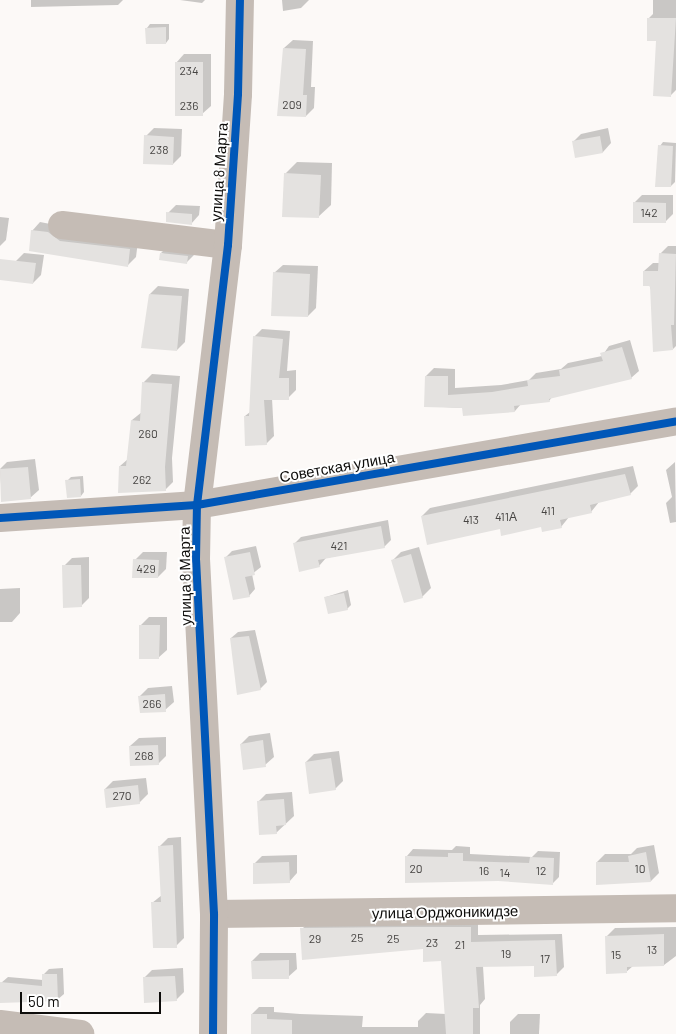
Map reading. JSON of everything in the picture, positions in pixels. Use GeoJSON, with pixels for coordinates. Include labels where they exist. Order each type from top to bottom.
{"type":"FeatureCollection","features":[{"type":"Feature","properties":{"kind":"street","name":"улица 8 Марта"},"geometry":{"type":"LineString","coordinates":[[213,1034],[214,914],[197,570],[197,505],[228,245],[238,94],[240,0]]}},
{"type":"Feature","properties":{"kind":"street","name":"улица 8 Марта"},"geometry":{"type":"LineString","coordinates":[[62,225],[228,245]]}},
{"type":"Feature","properties":{"kind":"street","name":"Советская улица"},"geometry":{"type":"LineString","coordinates":[[0,518],[197,505],[676,421]]}},
{"type":"Feature","properties":{"kind":"street","name":"улица Орджоникидзе"},"geometry":{"type":"LineString","coordinates":[[214,914],[676,908]]}},
{"type":"Feature","properties":{"kind":"street"},"geometry":{"type":"LineString","coordinates":[[0,1024],[80,1034]]}},
{"type":"Feature","properties":{"kind":"building"},"geometry":{"type":"Polygon","coordinates":[[[647,18],[676,18],[671,97],[653,96],[656,41],[647,41],[647,18]]]}},
{"type":"Feature","properties":{"kind":"building"},"geometry":{"type":"Polygon","coordinates":[[[166,27],[166,44],[146,44],[145,28],[166,27]]]}},
{"type":"Feature","properties":{"kind":"building"},"geometry":{"type":"Polygon","coordinates":[[[283,48],[306,49],[303,95],[307,95],[306,117],[277,116],[283,48]]]}},
{"type":"Feature","properties":{"kind":"building"},"geometry":{"type":"Polygon","coordinates":[[[175,62],[203,62],[203,116],[175,116],[175,62]]]}},
{"type":"Feature","properties":{"kind":"building"},"geometry":{"type":"Polygon","coordinates":[[[144,135],[174,137],[173,165],[143,164],[144,135]]]}},
{"type":"Feature","properties":{"kind":"building"},"geometry":{"type":"Polygon","coordinates":[[[600,136],[603,153],[575,158],[572,141],[600,136]]]}},
{"type":"Feature","properties":{"kind":"building"},"geometry":{"type":"Polygon","coordinates":[[[658,145],[673,146],[671,187],[655,187],[658,145]]]}},
{"type":"Feature","properties":{"kind":"building"},"geometry":{"type":"Polygon","coordinates":[[[284,173],[321,175],[319,218],[282,217],[284,173]]]}},
{"type":"Feature","properties":{"kind":"building"},"geometry":{"type":"Polygon","coordinates":[[[633,202],[666,203],[666,223],[633,223],[633,202]]]}},
{"type":"Feature","properties":{"kind":"building"},"geometry":{"type":"Polygon","coordinates":[[[166,212],[192,214],[192,225],[166,222],[166,212]]]}},
{"type":"Feature","properties":{"kind":"building"},"geometry":{"type":"Polygon","coordinates":[[[31,230],[48,232],[60,241],[130,249],[128,267],[29,251],[31,230]]]}},
{"type":"Feature","properties":{"kind":"building"},"geometry":{"type":"Polygon","coordinates":[[[160,253],[188,256],[187,264],[159,260],[160,253]]]}},
{"type":"Feature","properties":{"kind":"building"},"geometry":{"type":"Polygon","coordinates":[[[659,253],[676,254],[674,325],[671,325],[673,350],[653,352],[650,286],[643,286],[643,271],[658,271],[659,253]]]}},
{"type":"Feature","properties":{"kind":"building"},"geometry":{"type":"Polygon","coordinates":[[[0,259],[36,263],[33,284],[0,280],[0,259]]]}},
{"type":"Feature","properties":{"kind":"building"},"geometry":{"type":"Polygon","coordinates":[[[273,272],[310,274],[308,317],[271,316],[273,272]]]}},
{"type":"Feature","properties":{"kind":"building"},"geometry":{"type":"Polygon","coordinates":[[[149,294],[182,296],[177,351],[141,348],[149,294]]]}},
{"type":"Feature","properties":{"kind":"building"},"geometry":{"type":"Polygon","coordinates":[[[253,336],[283,339],[279,378],[289,378],[289,400],[264,400],[267,445],[245,446],[244,416],[249,416],[253,336]]]}},
{"type":"Feature","properties":{"kind":"building"},"geometry":{"type":"Polygon","coordinates":[[[622,347],[632,379],[549,399],[550,402],[514,406],[515,412],[463,416],[462,408],[424,407],[425,376],[448,376],[448,395],[492,392],[528,386],[527,380],[560,376],[559,370],[603,361],[600,353],[622,347]]]}},
{"type":"Feature","properties":{"kind":"building"},"geometry":{"type":"Polygon","coordinates":[[[142,382],[172,384],[165,467],[166,491],[118,493],[119,466],[126,466],[131,420],[140,421],[142,382]]]}},
{"type":"Feature","properties":{"kind":"building"},"geometry":{"type":"Polygon","coordinates":[[[28,467],[31,499],[1,502],[0,469],[28,467]]]}},
{"type":"Feature","properties":{"kind":"building"},"geometry":{"type":"Polygon","coordinates":[[[625,474],[631,495],[590,505],[592,513],[560,520],[562,528],[542,532],[541,527],[501,536],[500,529],[427,545],[421,516],[625,474]]]}},
{"type":"Feature","properties":{"kind":"building"},"geometry":{"type":"Polygon","coordinates":[[[80,479],[81,497],[67,498],[65,480],[80,479]]]}},
{"type":"Feature","properties":{"kind":"building"},"geometry":{"type":"Polygon","coordinates":[[[381,526],[385,548],[318,560],[320,567],[299,572],[293,543],[381,526]]]}},
{"type":"Feature","properties":{"kind":"building"},"geometry":{"type":"Polygon","coordinates":[[[250,552],[255,575],[245,577],[250,597],[233,600],[224,557],[250,552]]]}},
{"type":"Feature","properties":{"kind":"building"},"geometry":{"type":"Polygon","coordinates":[[[411,554],[423,598],[404,603],[391,560],[411,554]]]}},
{"type":"Feature","properties":{"kind":"building"},"geometry":{"type":"Polygon","coordinates":[[[133,559],[159,560],[158,578],[132,578],[133,559]]]}},
{"type":"Feature","properties":{"kind":"building"},"geometry":{"type":"Polygon","coordinates":[[[62,565],[81,565],[82,607],[63,608],[62,565]]]}},
{"type":"Feature","properties":{"kind":"building"},"geometry":{"type":"Polygon","coordinates":[[[344,593],[348,610],[328,614],[324,597],[344,593]]]}},
{"type":"Feature","properties":{"kind":"building"},"geometry":{"type":"Polygon","coordinates":[[[139,625],[160,625],[159,659],[139,659],[139,625]]]}},
{"type":"Feature","properties":{"kind":"building"},"geometry":{"type":"Polygon","coordinates":[[[249,636],[261,690],[237,695],[230,638],[249,636]]]}},
{"type":"Feature","properties":{"kind":"building"},"geometry":{"type":"Polygon","coordinates":[[[165,694],[166,712],[140,713],[138,696],[165,694]]]}},
{"type":"Feature","properties":{"kind":"building"},"geometry":{"type":"Polygon","coordinates":[[[263,740],[266,767],[243,770],[240,744],[263,740]]]}},
{"type":"Feature","properties":{"kind":"building"},"geometry":{"type":"Polygon","coordinates":[[[158,745],[159,765],[130,766],[129,746],[158,745]]]}},
{"type":"Feature","properties":{"kind":"building"},"geometry":{"type":"Polygon","coordinates":[[[331,758],[336,790],[309,794],[305,762],[331,758]]]}},
{"type":"Feature","properties":{"kind":"building"},"geometry":{"type":"Polygon","coordinates":[[[138,785],[140,804],[106,808],[104,789],[138,785]]]}},
{"type":"Feature","properties":{"kind":"building"},"geometry":{"type":"Polygon","coordinates":[[[284,799],[286,825],[276,826],[277,834],[259,835],[257,801],[284,799]]]}},
{"type":"Feature","properties":{"kind":"building"},"geometry":{"type":"Polygon","coordinates":[[[173,845],[177,948],[153,948],[151,902],[161,902],[158,846],[173,845]]]}},
{"type":"Feature","properties":{"kind":"building"},"geometry":{"type":"Polygon","coordinates":[[[646,852],[651,882],[596,885],[596,862],[629,862],[628,856],[646,852]]]}},
{"type":"Feature","properties":{"kind":"building"},"geometry":{"type":"Polygon","coordinates":[[[448,853],[463,853],[463,861],[529,863],[530,857],[554,858],[553,885],[498,881],[405,883],[405,856],[448,857],[448,853]]]}},
{"type":"Feature","properties":{"kind":"building"},"geometry":{"type":"Polygon","coordinates":[[[289,862],[290,883],[253,884],[253,863],[289,862]]]}},
{"type":"Feature","properties":{"kind":"building"},"geometry":{"type":"Polygon","coordinates":[[[471,927],[471,942],[555,940],[557,976],[534,977],[534,966],[476,967],[479,1008],[473,1008],[473,1034],[446,1034],[441,961],[423,962],[423,949],[302,960],[300,928],[471,927]]]}},
{"type":"Feature","properties":{"kind":"building"},"geometry":{"type":"Polygon","coordinates":[[[664,934],[664,966],[627,967],[627,973],[606,974],[605,936],[664,934]]]}},
{"type":"Feature","properties":{"kind":"building"},"geometry":{"type":"Polygon","coordinates":[[[289,960],[289,979],[252,979],[251,961],[289,960]]]}},
{"type":"Feature","properties":{"kind":"building"},"geometry":{"type":"Polygon","coordinates":[[[42,974],[57,974],[58,1001],[0,1003],[0,982],[42,986],[42,974]]]}},
{"type":"Feature","properties":{"kind":"building"},"geometry":{"type":"Polygon","coordinates":[[[175,976],[177,1001],[144,1003],[143,977],[175,976]]]}},
{"type":"Feature","properties":{"kind":"building"},"geometry":{"type":"Polygon","coordinates":[[[251,1014],[267,1014],[267,1019],[292,1020],[292,1034],[251,1034],[251,1014]]]}},
{"type":"Feature","properties":{"kind":"cycle path"},"geometry":{"type":"LineString","coordinates":[[213,1034],[214,914],[196,560],[197,505],[228,245],[238,94],[240,0]]}},
{"type":"Feature","properties":{"kind":"cycle path"},"geometry":{"type":"LineString","coordinates":[[0,518],[197,505],[676,421]]}}]}
